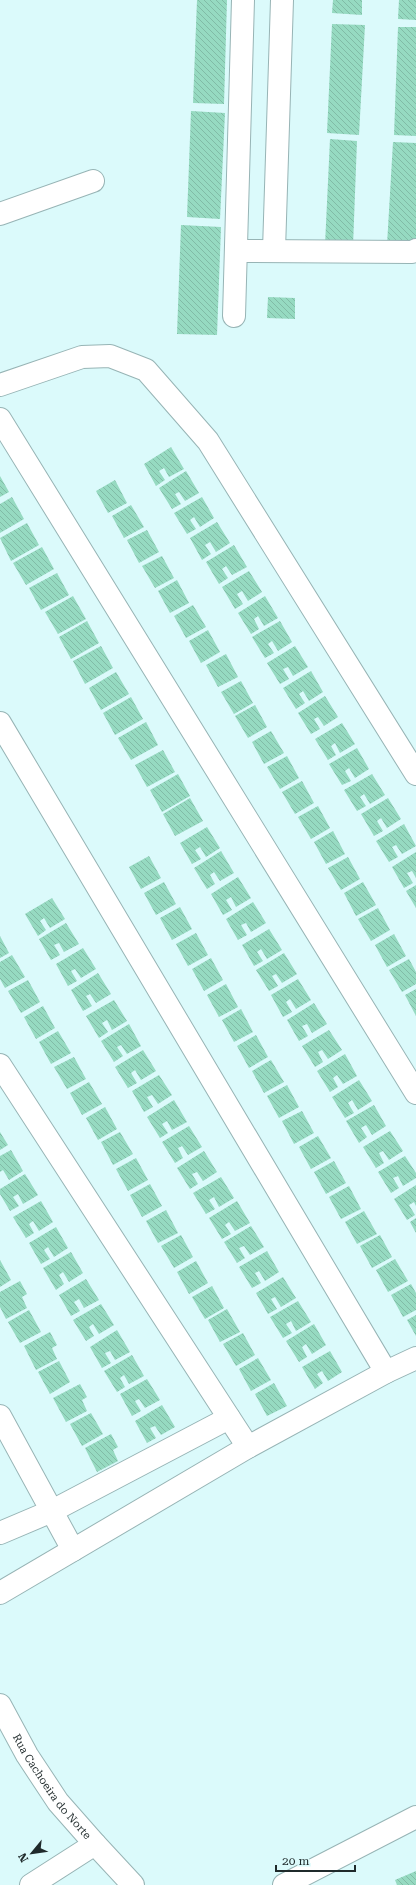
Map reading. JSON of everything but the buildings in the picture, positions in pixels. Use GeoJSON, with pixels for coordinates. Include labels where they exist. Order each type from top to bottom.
{"type":"FeatureCollection","features":[{"type":"Feature","properties":{"kind":"street"},"geometry":{"type":"LineString","coordinates":[[234,316],[243,0]]}},
{"type":"Feature","properties":{"kind":"street"},"geometry":{"type":"LineString","coordinates":[[274,250],[282,0]]}},
{"type":"Feature","properties":{"kind":"street"},"geometry":{"type":"LineString","coordinates":[[0,214],[93,181]]}},
{"type":"Feature","properties":{"kind":"street"},"geometry":{"type":"LineString","coordinates":[[236,251],[274,250],[389,252],[416,250]]}},
{"type":"Feature","properties":{"kind":"street"},"geometry":{"type":"LineString","coordinates":[[0,385],[82,357],[110,356],[146,370],[208,441],[416,774]]}},
{"type":"Feature","properties":{"kind":"street"},"geometry":{"type":"LineString","coordinates":[[0,420],[416,1093]]}},
{"type":"Feature","properties":{"kind":"street"},"geometry":{"type":"LineString","coordinates":[[0,723],[386,1372]]}},
{"type":"Feature","properties":{"kind":"street"},"geometry":{"type":"LineString","coordinates":[[0,1065],[248,1447]]}},
{"type":"Feature","properties":{"kind":"street"},"geometry":{"type":"LineString","coordinates":[[0,1592],[248,1447],[386,1372],[416,1358]]}},
{"type":"Feature","properties":{"kind":"street"},"geometry":{"type":"LineString","coordinates":[[0,1416],[73,1550]]}},
{"type":"Feature","properties":{"kind":"street"},"geometry":{"type":"LineString","coordinates":[[0,1533],[52,1511],[229,1418]]}},
{"type":"Feature","properties":{"kind":"street","name":"Rua Cachoeira do Norte"},"geometry":{"type":"LineString","coordinates":[[0,1705],[27,1755],[58,1802],[133,1885]]}},
{"type":"Feature","properties":{"kind":"street"},"geometry":{"type":"LineString","coordinates":[[284,1885],[416,1817]]}},
{"type":"Feature","properties":{"kind":"street"},"geometry":{"type":"LineString","coordinates":[[31,1885],[95,1844]]}}]}
